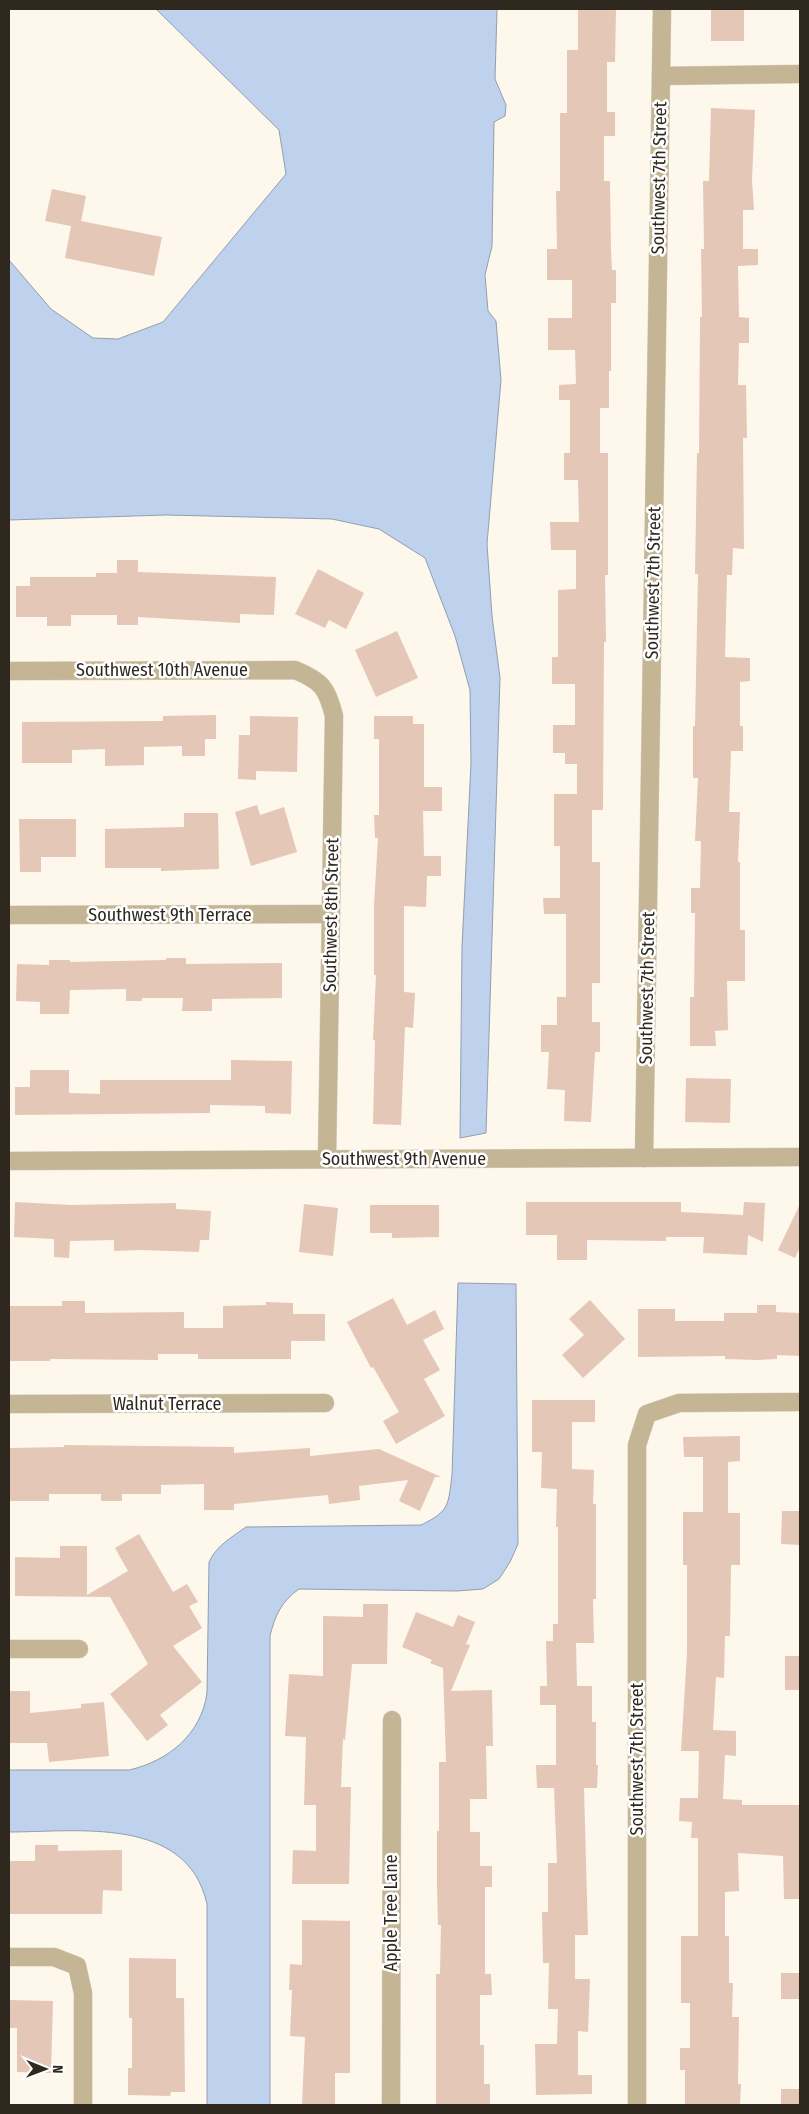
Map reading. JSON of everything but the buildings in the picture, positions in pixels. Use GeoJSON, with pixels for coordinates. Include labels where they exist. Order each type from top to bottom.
{"type":"FeatureCollection","features":[{"type":"Feature","properties":{"kind":"street","name":"Southwest 7th Street"},"geometry":{"type":"LineString","coordinates":[[644,1158],[662,9]]}},
{"type":"Feature","properties":{"kind":"street"},"geometry":{"type":"LineString","coordinates":[[661,76],[800,74]]}},
{"type":"Feature","properties":{"kind":"street","name":"Southwest 10th Avenue"},"geometry":{"type":"LineString","coordinates":[[9,671],[295,670],[314,678]]}},
{"type":"Feature","properties":{"kind":"street","name":"Southwest 8th Street"},"geometry":{"type":"LineString","coordinates":[[314,678],[329,695],[334,716],[327,1159]]}},
{"type":"Feature","properties":{"kind":"street","name":"Southwest 9th Terrace"},"geometry":{"type":"LineString","coordinates":[[9,915],[331,914]]}},
{"type":"Feature","properties":{"kind":"street","name":"Southwest 9th Avenue"},"geometry":{"type":"LineString","coordinates":[[9,1161],[800,1157]]}},
{"type":"Feature","properties":{"kind":"street","name":"Southwest 7th Street"},"geometry":{"type":"LineString","coordinates":[[637,2105],[637,1445],[647,1414],[679,1402],[800,1402]]}},
{"type":"Feature","properties":{"kind":"street","name":"Walnut Terrace"},"geometry":{"type":"LineString","coordinates":[[9,1404],[324,1404]]}},
{"type":"Feature","properties":{"kind":"street"},"geometry":{"type":"LineString","coordinates":[[9,1649],[79,1649]]}},
{"type":"Feature","properties":{"kind":"street","name":"Apple Tree Lane"},"geometry":{"type":"LineString","coordinates":[[391,2105],[392,1720]]}},
{"type":"Feature","properties":{"kind":"street"},"geometry":{"type":"LineString","coordinates":[[9,1957],[54,1957],[76,1966],[83,1993],[83,2105]]}},
{"type":"Feature","properties":{"kind":"water"},"geometry":{"type":"Polygon","coordinates":[[[156,9],[497,9],[495,79],[506,105],[505,116],[494,122],[492,246],[485,275],[488,311],[496,321],[501,380],[487,544],[492,616],[500,678],[486,1133],[460,1138],[462,947],[471,763],[470,690],[455,636],[425,558],[379,529],[332,519],[166,515],[9,520],[9,260],[51,309],[93,338],[118,339],[163,322],[286,174],[279,130],[156,9]]]}},
{"type":"Feature","properties":{"kind":"water"},"geometry":{"type":"Polygon","coordinates":[[[458,1283],[516,1284],[518,1544],[510,1562],[499,1579],[483,1589],[457,1591],[299,1589],[288,1598],[280,1609],[270,1636],[270,2105],[207,2105],[207,1904],[196,1875],[177,1855],[153,1842],[126,1835],[96,1831],[9,1832],[9,1770],[129,1770],[157,1760],[180,1744],[198,1721],[204,1708],[207,1693],[209,1562],[220,1547],[246,1527],[421,1525],[438,1516],[446,1506],[450,1494],[452,1475],[458,1283]]]}}]}
